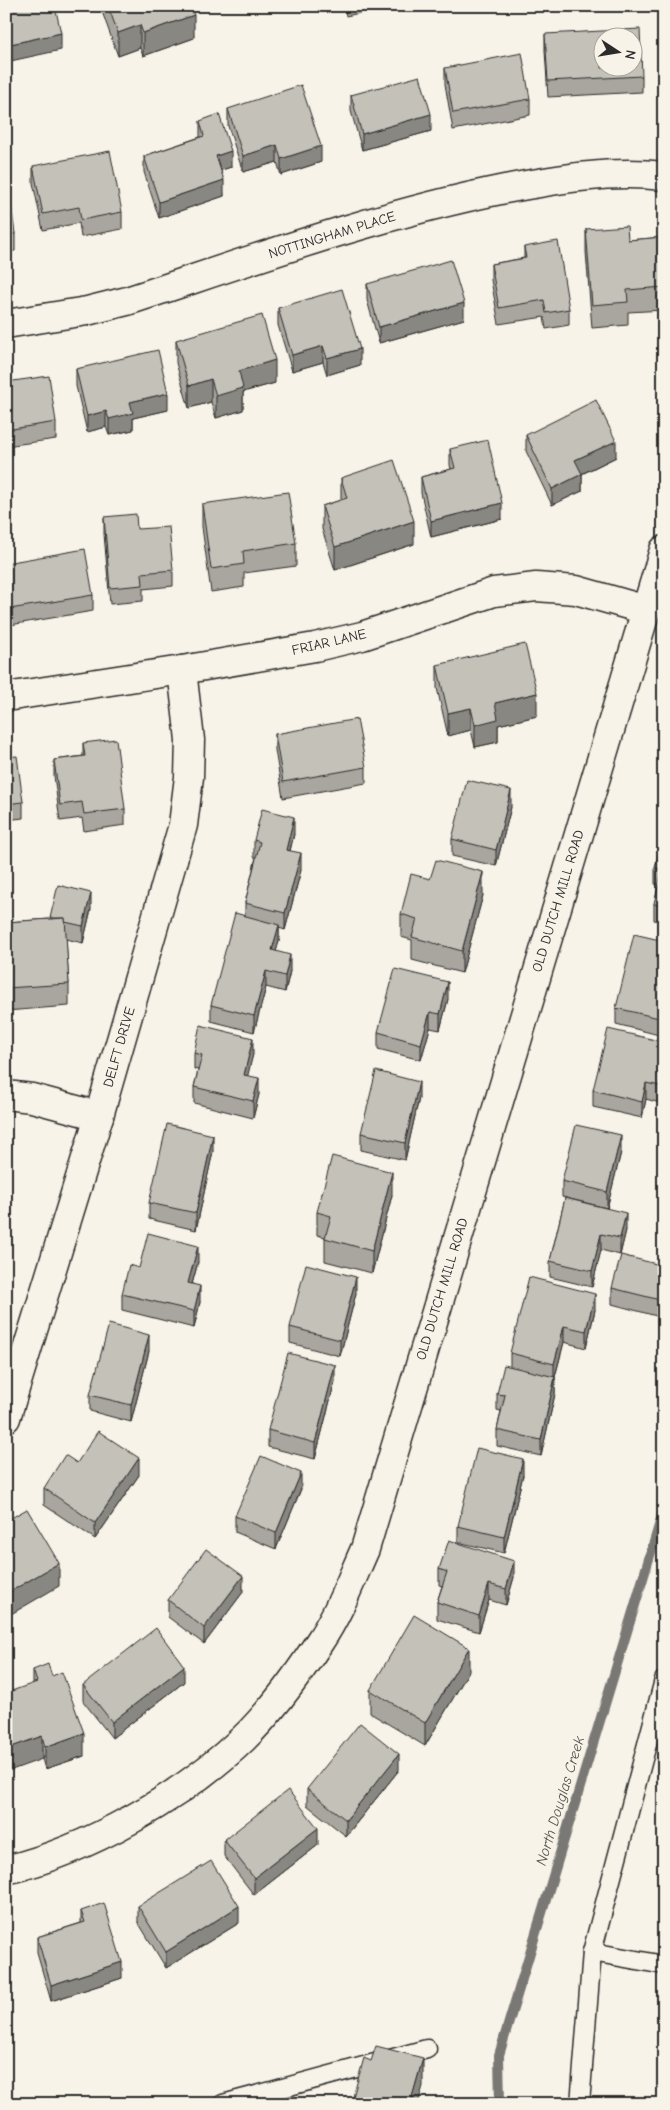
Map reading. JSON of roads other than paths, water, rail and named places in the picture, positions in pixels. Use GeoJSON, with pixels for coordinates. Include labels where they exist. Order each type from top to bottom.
{"type":"FeatureCollection","features":[{"type":"Feature","properties":{"kind":"street","name":"NOTTINGHAM PLACE"},"geometry":{"type":"LineString","coordinates":[[6,324],[87,311],[127,301],[370,222],[432,205],[564,178],[610,174],[664,176]]}},
{"type":"Feature","properties":{"kind":"street","name":"OLD DUTCH MILL ROAD"},"geometry":{"type":"LineString","coordinates":[[6,1870],[22,1866],[82,1843],[132,1819],[172,1795],[211,1766],[243,1739],[272,1706],[321,1640],[338,1607],[364,1549],[664,550]]}},
{"type":"Feature","properties":{"kind":"street","name":"FRIAR LANE"},"geometry":{"type":"LineString","coordinates":[[6,697],[315,647],[362,636],[494,592],[536,587],[576,590],[646,610]]}},
{"type":"Feature","properties":{"kind":"street","name":"DELFT DRIVE"},"geometry":{"type":"LineString","coordinates":[[6,1418],[99,1116],[183,825],[189,778],[190,740],[182,670]]}},
{"type":"Feature","properties":{"kind":"street"},"geometry":{"type":"LineString","coordinates":[[6,1095],[32,1098],[99,1116]]}},
{"type":"Feature","properties":{"kind":"lane"},"geometry":{"type":"LineString","coordinates":[[580,2104],[592,1952],[656,1736],[664,1680]]}},
{"type":"Feature","properties":{"kind":"lane"},"geometry":{"type":"LineString","coordinates":[[592,1952],[664,1965]]}},
{"type":"Feature","properties":{"kind":"lane"},"geometry":{"type":"LineString","coordinates":[[223,2104],[427,2049]]}},
{"type":"Feature","properties":{"kind":"waterway","name":"North Douglas Creek"},"geometry":{"type":"LineString","coordinates":[[500,2104],[499,2055],[664,1509]]}}]}
